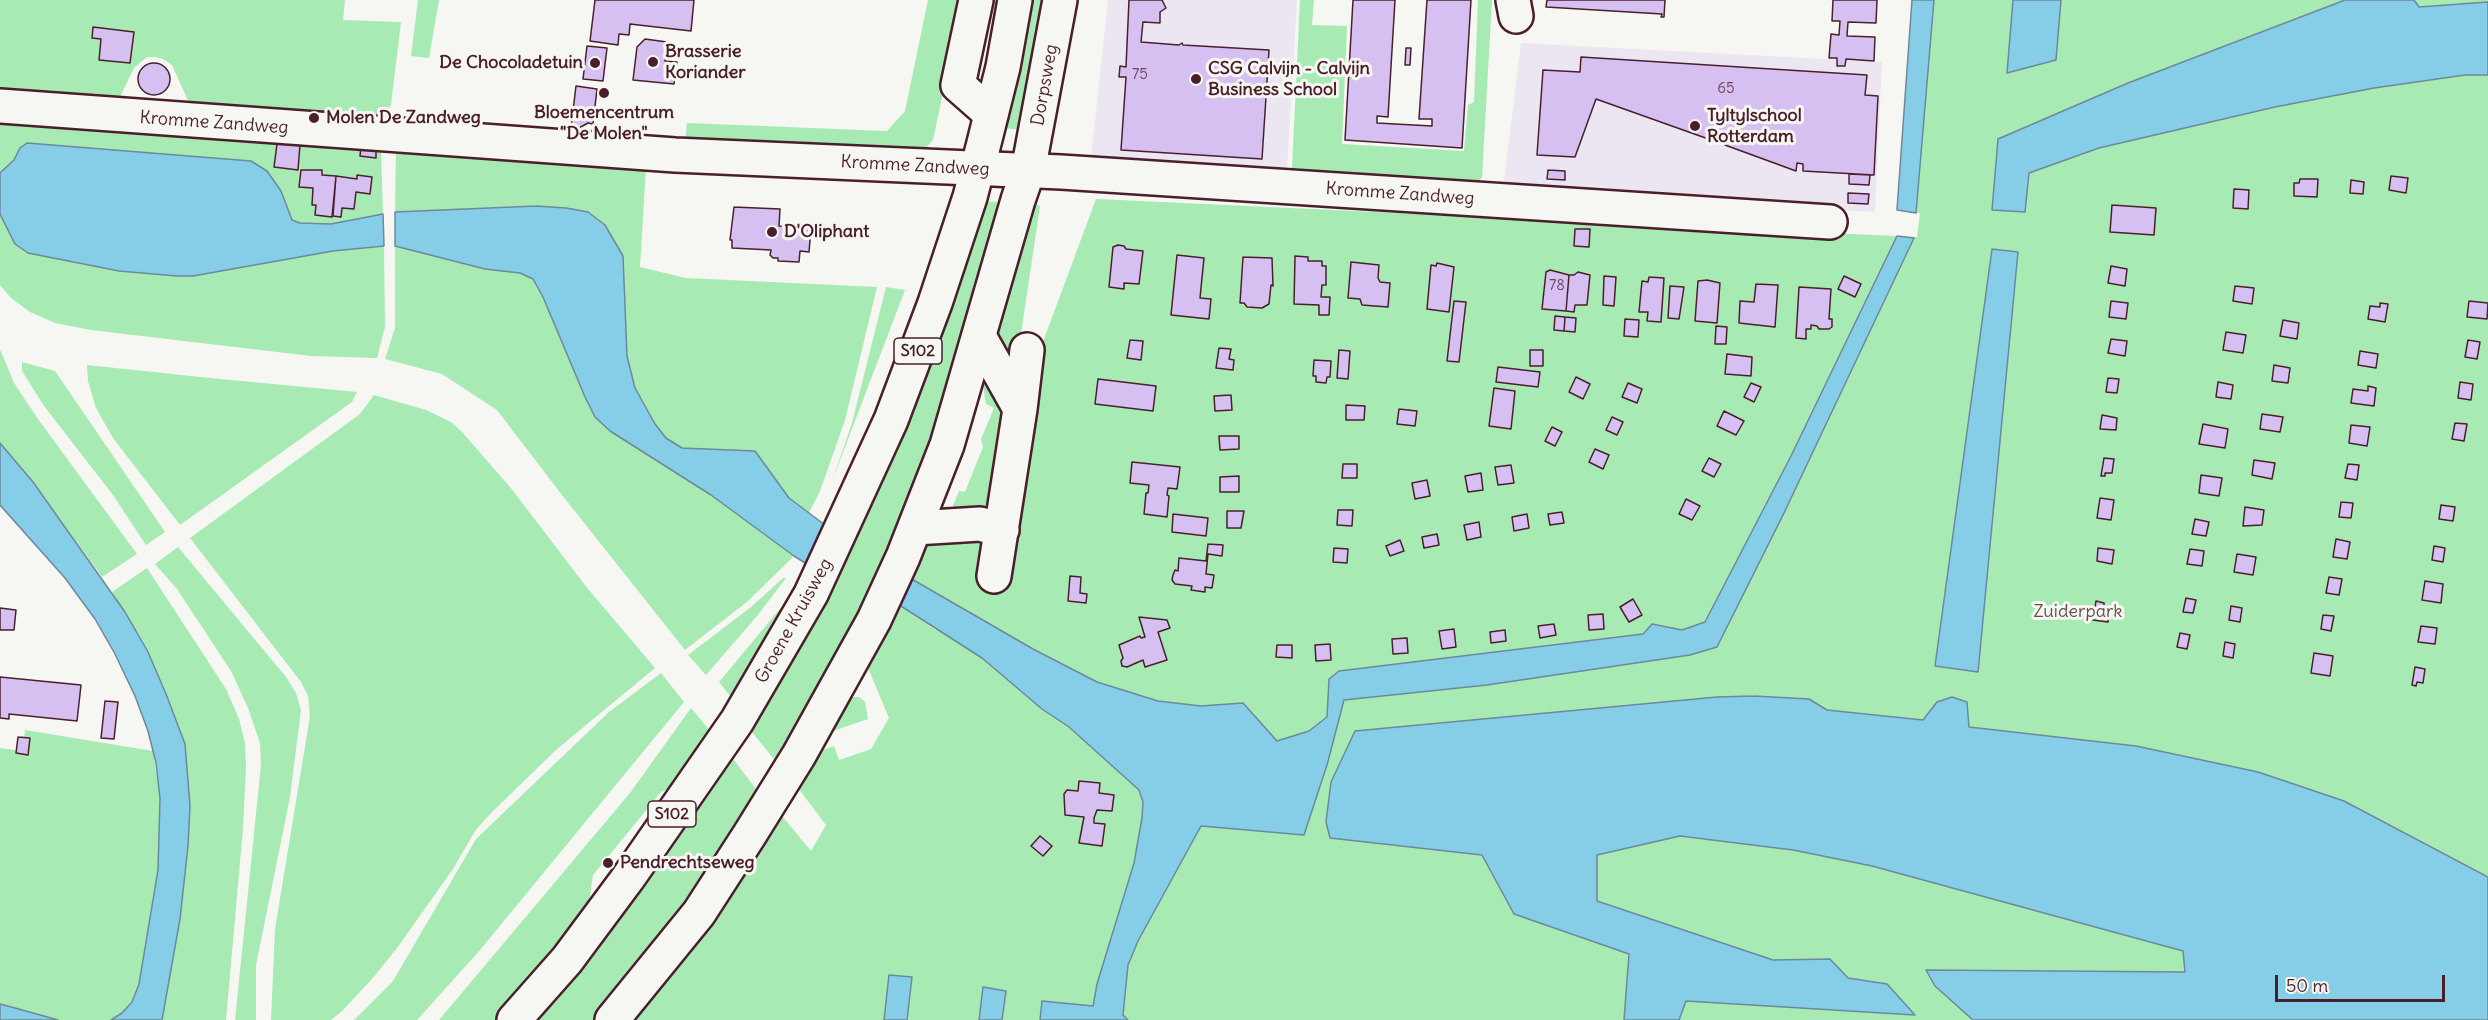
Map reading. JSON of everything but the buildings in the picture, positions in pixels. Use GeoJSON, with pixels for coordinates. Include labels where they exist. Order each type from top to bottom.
{"type":"FeatureCollection","features":[{"type":"Feature","properties":{"kind":"street"},"geometry":{"type":"LineString","coordinates":[[976,0],[958,85],[991,114]]}},
{"type":"Feature","properties":{"kind":"street","name":"S102"},"geometry":{"type":"LineString","coordinates":[[977,168],[1003,67],[1015,0]]}},
{"type":"Feature","properties":{"kind":"street","name":"Dorpsweg"},"geometry":{"type":"LineString","coordinates":[[1028,171],[1060,0]]}},
{"type":"Feature","properties":{"kind":"street","name":"Kromme Zandweg"},"geometry":{"type":"LineString","coordinates":[[0,106],[675,155],[977,168],[1830,222]]}},
{"type":"Feature","properties":{"kind":"street","name":"Groene Kruisweg"},"geometry":{"type":"LineString","coordinates":[[514,1020],[567,960],[628,878],[737,721],[811,594],[843,528],[915,361],[977,168]]}},
{"type":"Feature","properties":{"kind":"street"},"geometry":{"type":"LineString","coordinates":[[612,1020],[699,913],[799,755],[874,620],[909,542],[947,445],[1017,200],[1028,171]]}},
{"type":"Feature","properties":{"kind":"street"},"geometry":{"type":"LineString","coordinates":[[979,336],[1020,409]]}},
{"type":"Feature","properties":{"kind":"street"},"geometry":{"type":"LineString","coordinates":[[993,576],[1002,530],[1027,350]]}},
{"type":"Feature","properties":{"kind":"street"},"geometry":{"type":"LineString","coordinates":[[909,542],[980,524],[1002,530]]}},
{"type":"Feature","properties":{"kind":"shaded area","name":"CSG Calvijn - Calvijn Business School"},"geometry":{"type":"Polygon","coordinates":[[[1108,0],[1297,0],[1287,169],[1091,157],[1108,0]]]}},
{"type":"Feature","properties":{"kind":"shaded area","name":"Tyltylschool Rotterdam"},"geometry":{"type":"Polygon","coordinates":[[[1521,43],[1882,62],[1875,212],[1503,190],[1521,43]]]}},
{"type":"Feature","properties":{"kind":"green space"},"geometry":{"type":"Polygon","coordinates":[[[0,0],[345,0],[343,20],[401,22],[391,104],[384,120],[190,105],[172,65],[155,57],[147,57],[134,68],[119,99],[0,92],[0,0]]]}},
{"type":"Feature","properties":{"kind":"green space"},"geometry":{"type":"Polygon","coordinates":[[[418,0],[439,0],[429,58],[411,56],[418,0]]]}},
{"type":"Feature","properties":{"kind":"green space"},"geometry":{"type":"Polygon","coordinates":[[[928,0],[968,0],[950,59],[933,140],[922,152],[685,142],[687,123],[887,131],[905,111],[928,0]]]}},
{"type":"Feature","properties":{"kind":"green space"},"geometry":{"type":"Polygon","coordinates":[[[1027,0],[1048,0],[1022,130],[1003,128],[1027,0]]]}},
{"type":"Feature","properties":{"kind":"green space"},"geometry":{"type":"Polygon","coordinates":[[[1300,0],[1314,0],[1312,25],[1347,26],[1342,144],[1464,151],[1468,105],[1474,102],[1478,0],[1492,0],[1482,177],[1479,181],[1292,168],[1300,0]]]}},
{"type":"Feature","properties":{"kind":"green space","name":"Zuiderpark"},"geometry":{"type":"Polygon","coordinates":[[[1934,0],[2488,0],[2488,1020],[625,1020],[778,811],[811,851],[826,825],[795,784],[818,752],[834,746],[839,760],[871,749],[889,718],[868,668],[867,655],[893,601],[937,631],[904,575],[946,506],[952,508],[959,491],[965,492],[983,447],[981,439],[994,408],[986,404],[982,380],[987,365],[998,386],[1008,436],[1096,199],[1917,237],[1920,213],[1916,213],[1934,0]]]}},
{"type":"Feature","properties":{"kind":"green space"},"geometry":{"type":"Polygon","coordinates":[[[0,113],[381,150],[383,214],[331,224],[300,223],[292,220],[281,191],[267,171],[251,161],[20,148],[14,160],[0,173],[0,113]]]}},
{"type":"Feature","properties":{"kind":"green space"},"geometry":{"type":"Polygon","coordinates":[[[396,145],[646,166],[640,267],[686,278],[877,287],[845,420],[820,491],[809,513],[789,498],[755,451],[682,448],[666,438],[655,424],[635,388],[627,356],[536,206],[395,212],[396,145]]]}},
{"type":"Feature","properties":{"kind":"green space"},"geometry":{"type":"Polygon","coordinates":[[[979,201],[997,202],[997,209],[965,321],[945,414],[903,520],[831,680],[778,764],[747,726],[979,201]]]}},
{"type":"Feature","properties":{"kind":"green space"},"geometry":{"type":"Polygon","coordinates":[[[1034,203],[1040,206],[1015,374],[996,338],[1034,203]]]}},
{"type":"Feature","properties":{"kind":"green space"},"geometry":{"type":"Polygon","coordinates":[[[0,214],[15,244],[28,253],[119,271],[177,276],[193,276],[333,251],[384,246],[385,327],[377,358],[311,356],[91,330],[55,323],[30,312],[11,298],[0,285],[0,214]]]}},
{"type":"Feature","properties":{"kind":"green space"},"geometry":{"type":"Polygon","coordinates":[[[395,246],[485,269],[520,273],[533,280],[543,297],[595,417],[610,431],[711,495],[794,556],[748,601],[685,650],[497,410],[442,374],[385,359],[395,328],[395,246]]]}},
{"type":"Feature","properties":{"kind":"green space"},"geometry":{"type":"Polygon","coordinates":[[[886,287],[905,290],[832,481],[852,423],[886,287]]]}},
{"type":"Feature","properties":{"kind":"green space"},"geometry":{"type":"Polygon","coordinates":[[[0,349],[14,383],[38,419],[137,554],[102,577],[33,482],[0,443],[0,349]]]}},
{"type":"Feature","properties":{"kind":"green space"},"geometry":{"type":"Polygon","coordinates":[[[22,362],[55,371],[165,532],[146,545],[113,495],[44,406],[22,371],[22,362]]]}},
{"type":"Feature","properties":{"kind":"green space"},"geometry":{"type":"Polygon","coordinates":[[[87,365],[357,392],[352,402],[180,525],[113,438],[96,408],[88,381],[87,365]]]}},
{"type":"Feature","properties":{"kind":"green space"},"geometry":{"type":"Polygon","coordinates":[[[374,395],[426,410],[451,422],[462,432],[510,487],[588,589],[655,668],[557,749],[489,815],[475,831],[453,869],[397,948],[342,1011],[331,1020],[271,1020],[275,929],[310,716],[308,696],[301,682],[190,538],[360,414],[374,395]]]}},
{"type":"Feature","properties":{"kind":"green space"},"geometry":{"type":"Polygon","coordinates":[[[178,547],[286,677],[296,693],[301,710],[290,797],[256,965],[256,1020],[235,1020],[261,765],[260,743],[248,708],[231,671],[177,589],[155,564],[178,547]]]}},
{"type":"Feature","properties":{"kind":"green space"},"geometry":{"type":"Polygon","coordinates":[[[147,568],[226,689],[239,719],[245,743],[243,828],[226,1020],[162,1020],[180,919],[188,846],[190,806],[185,744],[148,652],[112,592],[147,568]]]}},
{"type":"Feature","properties":{"kind":"green space"},"geometry":{"type":"Polygon","coordinates":[[[783,578],[786,578],[757,616],[706,675],[688,655],[751,607],[783,578]]]}},
{"type":"Feature","properties":{"kind":"green space"},"geometry":{"type":"Polygon","coordinates":[[[798,587],[733,700],[719,682],[798,587]]]}},
{"type":"Feature","properties":{"kind":"green space"},"geometry":{"type":"Polygon","coordinates":[[[661,673],[684,702],[480,950],[417,1020],[354,1020],[393,981],[476,839],[609,712],[661,673]]]}},
{"type":"Feature","properties":{"kind":"green space"},"geometry":{"type":"Polygon","coordinates":[[[851,697],[859,697],[865,702],[868,719],[830,732],[842,701],[851,697]]]}},
{"type":"Feature","properties":{"kind":"green space"},"geometry":{"type":"Polygon","coordinates":[[[691,708],[711,732],[689,779],[661,792],[593,875],[586,924],[499,1020],[439,1020],[630,793],[691,708]]]}},
{"type":"Feature","properties":{"kind":"green space"},"geometry":{"type":"Polygon","coordinates":[[[25,730],[153,751],[160,799],[158,870],[139,984],[132,1002],[122,1013],[111,1020],[58,1020],[0,1004],[0,748],[23,751],[25,730]]]}},
{"type":"Feature","properties":{"kind":"green space"},"geometry":{"type":"Polygon","coordinates":[[[731,756],[761,796],[681,915],[597,1020],[534,1020],[731,756]]]}},
{"type":"Feature","properties":{"kind":"water"},"geometry":{"type":"Polygon","coordinates":[[[1912,0],[1934,0],[1916,213],[1897,210],[1912,0]]]}},
{"type":"Feature","properties":{"kind":"water"},"geometry":{"type":"Polygon","coordinates":[[[2013,0],[2061,0],[2056,60],[2007,73],[2013,0]]]}},
{"type":"Feature","properties":{"kind":"water"},"geometry":{"type":"Polygon","coordinates":[[[2345,0],[2414,0],[2419,7],[2488,2],[2488,75],[2465,75],[2374,88],[2275,107],[2099,148],[2029,173],[2025,212],[1992,210],[1998,139],[2128,83],[2345,0]]]}},
{"type":"Feature","properties":{"kind":"water"},"geometry":{"type":"Polygon","coordinates":[[[27,143],[251,161],[267,171],[281,191],[292,220],[300,223],[331,224],[383,214],[384,246],[333,251],[193,276],[119,271],[28,253],[15,244],[0,214],[0,173],[14,160],[20,148],[27,143]]]}},
{"type":"Feature","properties":{"kind":"water"},"geometry":{"type":"Polygon","coordinates":[[[536,206],[588,212],[605,225],[623,256],[627,356],[635,388],[655,424],[666,438],[682,448],[755,451],[789,498],[841,537],[832,580],[794,556],[711,495],[610,431],[595,417],[533,279],[520,273],[485,269],[395,246],[395,212],[536,206]]]}},
{"type":"Feature","properties":{"kind":"water"},"geometry":{"type":"Polygon","coordinates":[[[1897,236],[1914,238],[1784,513],[1717,647],[1690,655],[1487,685],[1344,700],[1327,765],[1304,835],[1201,826],[1138,941],[1128,965],[1123,1015],[1128,1020],[1040,1020],[1042,1001],[1093,1006],[1097,984],[1134,863],[1142,818],[1143,802],[1139,790],[1069,727],[1042,709],[982,658],[893,601],[884,563],[1033,649],[1097,682],[1158,701],[1201,706],[1243,703],[1277,741],[1309,731],[1327,717],[1329,679],[1339,671],[1643,634],[1652,624],[1682,630],[1705,622],[1791,456],[1897,236]]]}},
{"type":"Feature","properties":{"kind":"water"},"geometry":{"type":"Polygon","coordinates":[[[1992,249],[2018,252],[1978,672],[1935,666],[1992,249]]]}},
{"type":"Feature","properties":{"kind":"water"},"geometry":{"type":"Polygon","coordinates":[[[0,443],[33,482],[125,612],[148,652],[185,744],[190,806],[188,846],[180,919],[162,1020],[111,1020],[122,1013],[132,1002],[139,984],[158,870],[160,799],[156,763],[148,731],[135,696],[95,619],[65,578],[0,505],[0,443]]]}},
{"type":"Feature","properties":{"kind":"water"},"geometry":{"type":"Polygon","coordinates":[[[1754,696],[1809,699],[1827,710],[1923,720],[1937,702],[1952,697],[1967,702],[1969,727],[2136,746],[2258,772],[2344,801],[2488,877],[2488,1020],[1973,1020],[1935,986],[1926,970],[2185,972],[2183,951],[1872,866],[1793,850],[1680,836],[1597,855],[1597,901],[1773,960],[1830,959],[1848,978],[1887,984],[1915,1015],[1686,1001],[1679,1020],[1624,1020],[1629,954],[1514,914],[1482,855],[1330,838],[1326,822],[1331,782],[1355,731],[1717,697],[1754,696]]]}},
{"type":"Feature","properties":{"kind":"water"},"geometry":{"type":"Polygon","coordinates":[[[889,975],[912,977],[907,1020],[884,1020],[889,975]]]}},
{"type":"Feature","properties":{"kind":"water"},"geometry":{"type":"Polygon","coordinates":[[[983,987],[1006,991],[1002,1020],[979,1020],[983,987]]]}},
{"type":"Feature","properties":{"kind":"water"},"geometry":{"type":"Polygon","coordinates":[[[0,1004],[15,1008],[58,1020],[0,1020],[0,1004]]]}},
{"type":"Feature","properties":{"kind":"place","name":"Brasserie Koriander"},"geometry":{"type":"Point","coordinates":[653,62]}},
{"type":"Feature","properties":{"kind":"place","name":"De Chocoladetuin"},"geometry":{"type":"Point","coordinates":[595,63]}},
{"type":"Feature","properties":{"kind":"place","name":"CSG Calvijn - Calvijn Business School"},"geometry":{"type":"Point","coordinates":[1196,79]}},
{"type":"Feature","properties":{"kind":"place","name":"Bloemencentrum \"De Molen\""},"geometry":{"type":"Point","coordinates":[604,93]}},
{"type":"Feature","properties":{"kind":"place","name":"Molen De Zandweg"},"geometry":{"type":"Point","coordinates":[314,118]}},
{"type":"Feature","properties":{"kind":"place","name":"Tyltylschool Rotterdam"},"geometry":{"type":"Point","coordinates":[1695,126]}},
{"type":"Feature","properties":{"kind":"place","name":"D'Oliphant"},"geometry":{"type":"Point","coordinates":[772,232]}},
{"type":"Feature","properties":{"kind":"place","name":"Pendrechtseweg"},"geometry":{"type":"Point","coordinates":[608,863]}}]}
